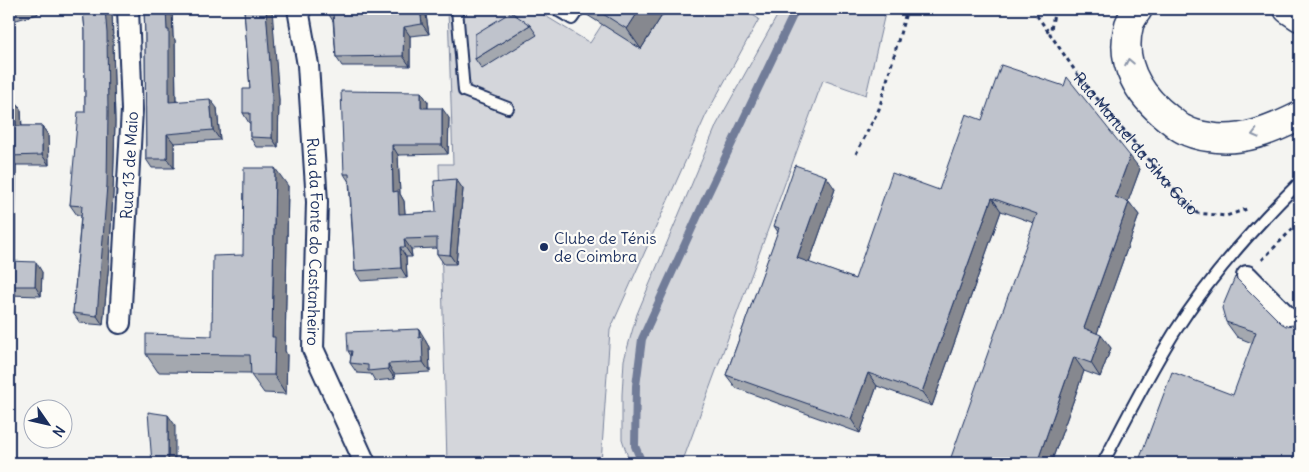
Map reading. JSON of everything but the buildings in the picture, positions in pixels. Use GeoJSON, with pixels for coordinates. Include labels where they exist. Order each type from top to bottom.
{"type":"FeatureCollection","features":[{"type":"Feature","properties":{"kind":"main road"},"geometry":{"type":"LineString","coordinates":[[1138,9],[1130,23],[1126,43],[1130,70],[1140,90],[1157,109],[1183,129],[1210,137],[1242,138],[1272,130],[1300,116]]}},
{"type":"Feature","properties":{"kind":"main road"},"geometry":{"type":"LineString","coordinates":[[1288,9],[1300,17]]}},
{"type":"Feature","properties":{"kind":"street","name":"Rua 13 de Maio"},"geometry":{"type":"LineString","coordinates":[[120,323],[132,110],[128,9]]}},
{"type":"Feature","properties":{"kind":"street","name":"Rua da Fonte do Castanheiro"},"geometry":{"type":"LineString","coordinates":[[298,9],[308,65],[317,202],[313,349],[364,463]]}},
{"type":"Feature","properties":{"kind":"street"},"geometry":{"type":"LineString","coordinates":[[1247,276],[1300,330]]}},
{"type":"Feature","properties":{"kind":"lane"},"geometry":{"type":"LineString","coordinates":[[458,9],[464,91],[508,108]]}},
{"type":"Feature","properties":{"kind":"lane"},"geometry":{"type":"LineString","coordinates":[[555,9],[572,20],[579,9]]}},
{"type":"Feature","properties":{"kind":"lane"},"geometry":{"type":"LineString","coordinates":[[1103,463],[1143,386],[1175,332],[1226,261],[1300,182]]}},
{"type":"Feature","properties":{"kind":"path"},"geometry":{"type":"LineString","coordinates":[[856,154],[879,109],[907,9]]}},
{"type":"Feature","properties":{"kind":"path","name":"Rua Manuel da Silva Gaio"},"geometry":{"type":"LineString","coordinates":[[1032,9],[1080,78],[1180,197],[1197,213],[1226,216],[1253,207]]}},
{"type":"Feature","properties":{"kind":"path"},"geometry":{"type":"LineString","coordinates":[[1050,34],[1055,9]]}},
{"type":"Feature","properties":{"kind":"path"},"geometry":{"type":"LineString","coordinates":[[1247,276],[1299,222],[1291,218]]}},
{"type":"Feature","properties":{"kind":"shaded area","name":"Clube de Ténis de Coimbra"},"geometry":{"type":"Polygon","coordinates":[[[448,9],[534,9],[590,43],[612,9],[743,9],[759,19],[706,115],[610,330],[601,463],[447,463],[439,164],[453,164],[448,9]]]}},
{"type":"Feature","properties":{"kind":"shaded area"},"geometry":{"type":"Polygon","coordinates":[[[781,9],[886,9],[866,95],[823,80],[682,463],[630,463],[622,439],[622,395],[624,360],[637,314],[717,124],[781,9]]]}},
{"type":"Feature","properties":{"kind":"waterway"},"geometry":{"type":"LineString","coordinates":[[642,463],[635,446],[636,386],[642,339],[704,202],[796,9]]}},
{"type":"Feature","properties":{"kind":"place","name":"Clube de Ténis de Coimbra"},"geometry":{"type":"Point","coordinates":[544,247]}}]}
